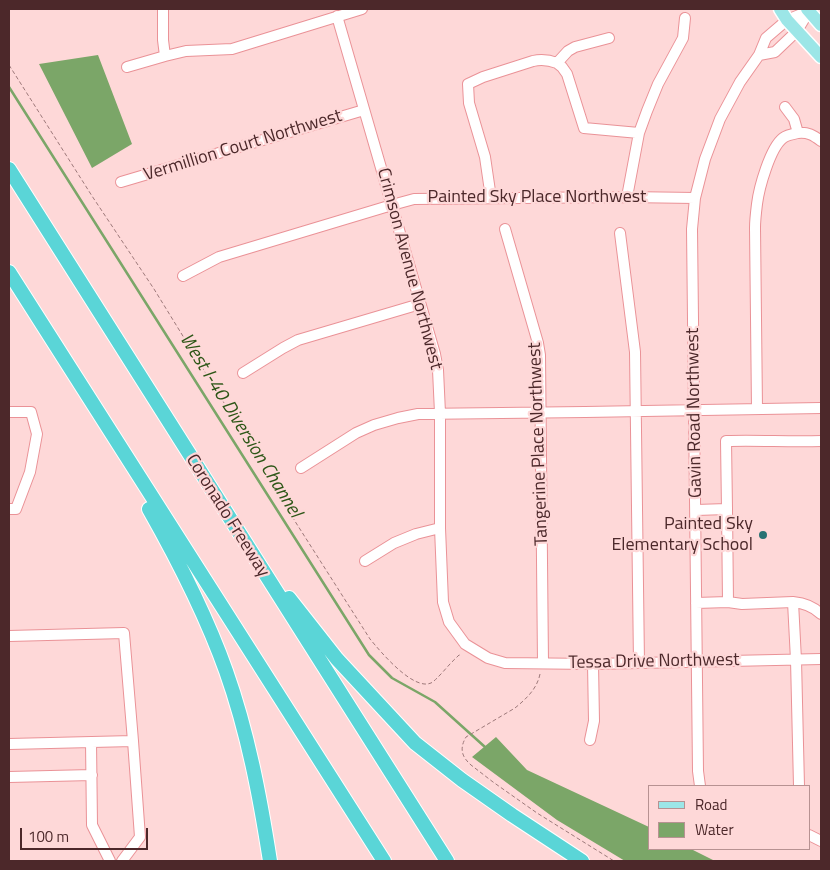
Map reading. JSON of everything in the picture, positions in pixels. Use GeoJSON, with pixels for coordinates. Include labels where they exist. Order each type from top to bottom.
{"type":"FeatureCollection","features":[{"type":"Feature","properties":{"kind":"highway","name":"Coronado Freeway"},"geometry":{"type":"LineString","coordinates":[[9,170],[447,861]]}},
{"type":"Feature","properties":{"kind":"highway"},"geometry":{"type":"LineString","coordinates":[[9,272],[384,861]]}},
{"type":"Feature","properties":{"kind":"highway"},"geometry":{"type":"LineString","coordinates":[[88,396],[190,584],[227,672],[254,767],[270,861]]}},
{"type":"Feature","properties":{"kind":"highway"},"geometry":{"type":"LineString","coordinates":[[232,524],[337,659],[415,743],[512,816],[582,861]]}},
{"type":"Feature","properties":{"kind":"main road"},"geometry":{"type":"LineString","coordinates":[[780,9],[796,31],[821,57]]}},
{"type":"Feature","properties":{"kind":"main road"},"geometry":{"type":"LineString","coordinates":[[808,10],[821,24]]}},
{"type":"Feature","properties":{"kind":"street"},"geometry":{"type":"LineString","coordinates":[[162,9],[165,56]]}},
{"type":"Feature","properties":{"kind":"street"},"geometry":{"type":"LineString","coordinates":[[127,68],[186,51],[232,49],[362,9]]}},
{"type":"Feature","properties":{"kind":"street"},"geometry":{"type":"LineString","coordinates":[[759,55],[775,52],[796,31],[808,10]]}},
{"type":"Feature","properties":{"kind":"street","name":"Gavin Road Northwest"},"geometry":{"type":"LineString","coordinates":[[700,785],[698,771],[692,229],[695,198],[705,159],[720,119],[740,82],[759,55],[766,38],[787,20],[808,10]]}},
{"type":"Feature","properties":{"kind":"street","name":"Crimson Avenue Northwest"},"geometry":{"type":"LineString","coordinates":[[337,16],[435,354],[438,370],[443,602],[449,622],[465,644],[488,658]]}},
{"type":"Feature","properties":{"kind":"street"},"geometry":{"type":"LineString","coordinates":[[627,197],[639,133],[658,84],[683,38],[685,18]]}},
{"type":"Feature","properties":{"kind":"street"},"geometry":{"type":"LineString","coordinates":[[557,63],[568,51],[575,47],[609,38]]}},
{"type":"Feature","properties":{"kind":"street"},"geometry":{"type":"LineString","coordinates":[[491,198],[484,157],[469,103],[468,84],[483,77],[534,61],[549,60],[557,63],[567,74],[584,128],[639,133]]}},
{"type":"Feature","properties":{"kind":"street"},"geometry":{"type":"LineString","coordinates":[[785,107],[794,119],[798,133]]}},
{"type":"Feature","properties":{"kind":"street","name":"Vermillion Court Northwest"},"geometry":{"type":"LineString","coordinates":[[122,182],[364,110]]}},
{"type":"Feature","properties":{"kind":"street"},"geometry":{"type":"LineString","coordinates":[[757,409],[755,228],[761,186],[774,150],[783,138],[790,134],[806,132],[821,141]]}},
{"type":"Feature","properties":{"kind":"street","name":"Painted Sky Place Northwest"},"geometry":{"type":"LineString","coordinates":[[183,276],[219,257],[414,199],[695,198]]}},
{"type":"Feature","properties":{"kind":"street","name":"Tangerine Place Northwest"},"geometry":{"type":"LineString","coordinates":[[505,229],[540,355],[543,663]]}},
{"type":"Feature","properties":{"kind":"street"},"geometry":{"type":"LineString","coordinates":[[620,233],[635,352],[638,663]]}},
{"type":"Feature","properties":{"kind":"street"},"geometry":{"type":"LineString","coordinates":[[243,373],[298,340],[420,304]]}},
{"type":"Feature","properties":{"kind":"street"},"geometry":{"type":"LineString","coordinates":[[301,468],[356,433],[374,425],[418,414],[821,408]]}},
{"type":"Feature","properties":{"kind":"street"},"geometry":{"type":"LineString","coordinates":[[9,412],[31,412],[37,434],[30,472],[16,509],[9,509]]}},
{"type":"Feature","properties":{"kind":"street"},"geometry":{"type":"LineString","coordinates":[[728,602],[726,441],[821,441]]}},
{"type":"Feature","properties":{"kind":"street"},"geometry":{"type":"LineString","coordinates":[[696,510],[727,509]]}},
{"type":"Feature","properties":{"kind":"street"},"geometry":{"type":"LineString","coordinates":[[365,561],[394,543],[416,534],[440,528]]}},
{"type":"Feature","properties":{"kind":"street"},"geometry":{"type":"LineString","coordinates":[[793,602],[798,785]]}},
{"type":"Feature","properties":{"kind":"street"},"geometry":{"type":"LineString","coordinates":[[696,603],[793,602],[808,604],[821,614]]}},
{"type":"Feature","properties":{"kind":"street"},"geometry":{"type":"LineString","coordinates":[[9,636],[124,633],[140,837],[122,861]]}},
{"type":"Feature","properties":{"kind":"street","name":"Tessa Drive Northwest"},"geometry":{"type":"LineString","coordinates":[[488,658],[505,663],[593,664],[821,660]]}},
{"type":"Feature","properties":{"kind":"street"},"geometry":{"type":"LineString","coordinates":[[590,740],[594,721],[593,664]]}},
{"type":"Feature","properties":{"kind":"street"},"geometry":{"type":"LineString","coordinates":[[9,744],[133,741]]}},
{"type":"Feature","properties":{"kind":"street"},"geometry":{"type":"LineString","coordinates":[[91,742],[92,824],[110,861]]}},
{"type":"Feature","properties":{"kind":"street"},"geometry":{"type":"LineString","coordinates":[[9,776],[92,775]]}},
{"type":"Feature","properties":{"kind":"path"},"geometry":{"type":"LineString","coordinates":[[9,65],[92,196],[154,288],[291,515],[370,639],[408,677],[424,684],[431,683],[459,655],[467,655]]}},
{"type":"Feature","properties":{"kind":"path"},"geometry":{"type":"LineString","coordinates":[[543,663],[534,690],[515,708],[466,737],[462,746],[463,755],[471,766],[516,799],[614,861]]}},
{"type":"Feature","properties":{"kind":"water"},"geometry":{"type":"Polygon","coordinates":[[[98,55],[132,144],[92,168],[39,64],[98,55]]]}},
{"type":"Feature","properties":{"kind":"water"},"geometry":{"type":"Polygon","coordinates":[[[496,737],[527,770],[648,827],[648,850],[693,850],[715,861],[625,861],[557,820],[472,757],[496,737]]]}},
{"type":"Feature","properties":{"kind":"waterway","name":"West I-40 Diversion Channel"},"geometry":{"type":"LineString","coordinates":[[9,87],[369,655],[392,678],[435,702],[485,747]]}},
{"type":"Feature","properties":{"kind":"place","name":"Painted Sky Elementary School"},"geometry":{"type":"Point","coordinates":[763,535]}}]}
